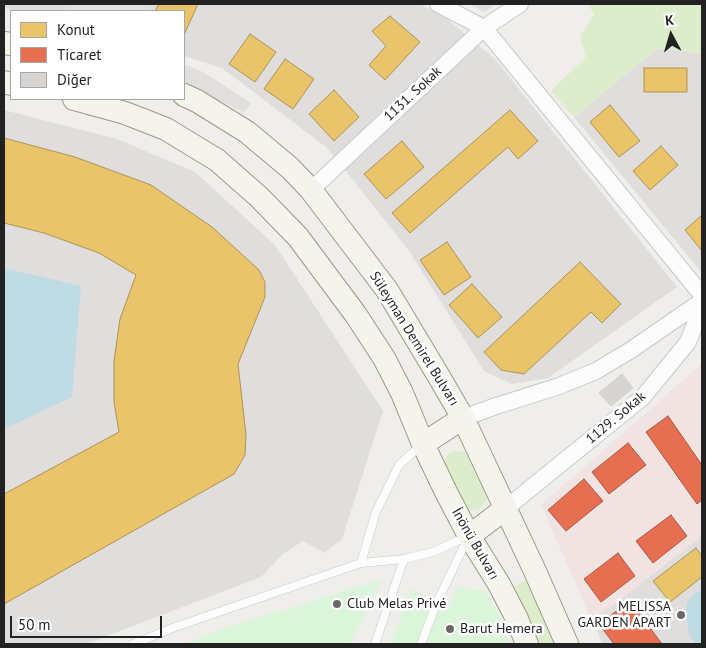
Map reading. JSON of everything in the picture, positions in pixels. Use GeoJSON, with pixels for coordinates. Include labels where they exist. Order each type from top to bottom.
{"type":"FeatureCollection","features":[{"type":"Feature","properties":{"kind":"main road","name":"Süleyman Demirel Bulvarı"},"geometry":{"type":"LineString","coordinates":[[185,95],[247,132],[290,168],[311,190],[387,290],[463,418],[567,644]]}},
{"type":"Feature","properties":{"kind":"main road"},"geometry":{"type":"LineString","coordinates":[[78,100],[125,113],[166,129],[217,160],[259,197],[298,238],[356,316],[379,351],[402,393],[423,444],[463,418]]}},
{"type":"Feature","properties":{"kind":"main road","name":"İnönü Bulvarı"},"geometry":{"type":"LineString","coordinates":[[423,444],[469,536],[499,584],[517,619],[527,644]]}},
{"type":"Feature","properties":{"kind":"main road"},"geometry":{"type":"LineString","coordinates":[[469,536],[505,509]]}},
{"type":"Feature","properties":{"kind":"street"},"geometry":{"type":"LineString","coordinates":[[438,4],[484,28],[702,295]]}},
{"type":"Feature","properties":{"kind":"street","name":"1131. Sokak"},"geometry":{"type":"LineString","coordinates":[[311,190],[484,28],[520,4]]}},
{"type":"Feature","properties":{"kind":"street"},"geometry":{"type":"LineString","coordinates":[[463,418],[559,386],[596,371],[631,350],[702,301]]}},
{"type":"Feature","properties":{"kind":"street","name":"1129. Sokak"},"geometry":{"type":"LineString","coordinates":[[505,509],[643,397],[688,342],[702,306]]}},
{"type":"Feature","properties":{"kind":"lane"},"geometry":{"type":"LineString","coordinates":[[361,563],[376,512],[399,465],[423,444]]}},
{"type":"Feature","properties":{"kind":"lane"},"geometry":{"type":"LineString","coordinates":[[133,644],[175,627],[361,563],[404,559],[433,552],[469,536]]}},
{"type":"Feature","properties":{"kind":"lane"},"geometry":{"type":"LineString","coordinates":[[421,644],[437,602],[469,536]]}},
{"type":"Feature","properties":{"kind":"lane"},"geometry":{"type":"LineString","coordinates":[[375,644],[404,559]]}},
{"type":"Feature","properties":{"kind":"shaded area"},"geometry":{"type":"Polygon","coordinates":[[[4,4],[420,4],[446,18],[495,59],[677,287],[548,378],[512,384],[484,371],[409,251],[326,147],[222,68],[185,56],[185,10],[12,10],[4,8],[4,4]]]}},
{"type":"Feature","properties":{"kind":"shaded area"},"geometry":{"type":"Polygon","coordinates":[[[68,4],[153,4],[150,10],[65,10],[68,4]]]}},
{"type":"Feature","properties":{"kind":"shaded area"},"geometry":{"type":"Polygon","coordinates":[[[469,4],[496,4],[484,12],[469,4]]]}},
{"type":"Feature","properties":{"kind":"shaded area"},"geometry":{"type":"Polygon","coordinates":[[[658,48],[702,54],[702,273],[574,117],[658,48]]]}},
{"type":"Feature","properties":{"kind":"shaded area"},"geometry":{"type":"Polygon","coordinates":[[[185,64],[203,72],[251,103],[244,113],[185,83],[185,64]]]}},
{"type":"Feature","properties":{"kind":"shaded area"},"geometry":{"type":"Polygon","coordinates":[[[4,110],[117,139],[195,172],[275,245],[383,411],[342,539],[324,553],[303,541],[283,554],[261,577],[86,644],[4,644],[4,110]]]}},
{"type":"Feature","properties":{"kind":"shaded area"},"geometry":{"type":"Polygon","coordinates":[[[702,364],[702,536],[592,621],[541,505],[702,364]]]}},
{"type":"Feature","properties":{"kind":"shaded area"},"geometry":{"type":"Polygon","coordinates":[[[702,536],[702,644],[603,644],[592,621],[702,536]]]}},
{"type":"Feature","properties":{"kind":"green space"},"geometry":{"type":"Polygon","coordinates":[[[588,4],[702,4],[702,54],[658,48],[574,117],[551,91],[586,57],[580,36],[594,15],[588,4]]]}},
{"type":"Feature","properties":{"kind":"green space"},"geometry":{"type":"Polygon","coordinates":[[[454,451],[468,454],[487,493],[487,499],[481,508],[470,510],[465,507],[444,464],[445,459],[454,451]]]}},
{"type":"Feature","properties":{"kind":"green space","name":"Club Melas Privé"},"geometry":{"type":"Polygon","coordinates":[[[381,580],[351,644],[184,644],[226,627],[381,580]]]}},
{"type":"Feature","properties":{"kind":"green space"},"geometry":{"type":"Polygon","coordinates":[[[526,580],[554,644],[541,644],[514,586],[526,580]]]}},
{"type":"Feature","properties":{"kind":"green space","name":"Barut Hemera"},"geometry":{"type":"Polygon","coordinates":[[[456,586],[486,592],[498,613],[511,644],[390,644],[411,589],[437,602],[449,605],[456,586]]]}},
{"type":"Feature","properties":{"kind":"water"},"geometry":{"type":"Polygon","coordinates":[[[4,268],[81,286],[72,397],[4,429],[4,268]]]}},
{"type":"Feature","properties":{"kind":"water"},"geometry":{"type":"Polygon","coordinates":[[[699,591],[702,592],[702,644],[696,644],[689,634],[686,610],[690,598],[699,591]]]}},
{"type":"Feature","properties":{"kind":"building: Konut"},"geometry":{"type":"Polygon","coordinates":[[[159,4],[198,4],[185,33],[185,10],[156,10],[159,4]]]}},
{"type":"Feature","properties":{"kind":"building: Konut"},"geometry":{"type":"Polygon","coordinates":[[[390,16],[420,42],[385,80],[369,65],[386,46],[372,31],[390,16]]]}},
{"type":"Feature","properties":{"kind":"building: Konut"},"geometry":{"type":"Polygon","coordinates":[[[250,34],[276,52],[255,82],[229,64],[250,34]]]}},
{"type":"Feature","properties":{"kind":"building: Konut"},"geometry":{"type":"Polygon","coordinates":[[[285,59],[314,79],[293,109],[264,89],[285,59]]]}},
{"type":"Feature","properties":{"kind":"building: Konut"},"geometry":{"type":"Polygon","coordinates":[[[644,68],[687,68],[687,92],[644,92],[644,68]]]}},
{"type":"Feature","properties":{"kind":"building: Konut"},"geometry":{"type":"Polygon","coordinates":[[[334,90],[359,117],[334,141],[309,114],[334,90]]]}},
{"type":"Feature","properties":{"kind":"building: Konut"},"geometry":{"type":"Polygon","coordinates":[[[610,105],[640,141],[619,157],[590,122],[610,105]]]}},
{"type":"Feature","properties":{"kind":"building: Konut"},"geometry":{"type":"Polygon","coordinates":[[[510,110],[538,141],[518,159],[508,147],[410,233],[392,213],[510,110]]]}},
{"type":"Feature","properties":{"kind":"building: Konut"},"geometry":{"type":"Polygon","coordinates":[[[4,138],[75,157],[151,185],[212,227],[259,270],[265,282],[265,297],[238,364],[246,435],[245,455],[234,474],[4,604],[4,494],[119,432],[114,402],[114,361],[120,319],[136,275],[99,253],[44,233],[4,223],[4,138]]]}},
{"type":"Feature","properties":{"kind":"building: Konut"},"geometry":{"type":"Polygon","coordinates":[[[402,141],[424,167],[386,199],[364,174],[402,141]]]}},
{"type":"Feature","properties":{"kind":"building: Konut"},"geometry":{"type":"Polygon","coordinates":[[[661,146],[678,165],[650,190],[633,171],[661,146]]]}},
{"type":"Feature","properties":{"kind":"building: Konut"},"geometry":{"type":"Polygon","coordinates":[[[702,215],[702,251],[685,230],[702,215]]]}},
{"type":"Feature","properties":{"kind":"building: Konut"},"geometry":{"type":"Polygon","coordinates":[[[447,242],[471,277],[444,295],[420,260],[447,242]]]}},
{"type":"Feature","properties":{"kind":"building: Konut"},"geometry":{"type":"Polygon","coordinates":[[[580,262],[621,304],[602,323],[591,312],[524,374],[501,370],[484,352],[580,262]]]}},
{"type":"Feature","properties":{"kind":"building: Konut"},"geometry":{"type":"Polygon","coordinates":[[[472,284],[502,317],[478,338],[449,305],[472,284]]]}},
{"type":"Feature","properties":{"kind":"building: Konut"},"geometry":{"type":"Polygon","coordinates":[[[696,548],[702,556],[702,577],[670,602],[653,581],[696,548]]]}},
{"type":"Feature","properties":{"kind":"building: Ticaret"},"geometry":{"type":"Polygon","coordinates":[[[668,416],[702,465],[702,500],[697,504],[646,432],[668,416]]]}},
{"type":"Feature","properties":{"kind":"building: Ticaret"},"geometry":{"type":"Polygon","coordinates":[[[628,443],[646,465],[609,494],[592,472],[628,443]]]}},
{"type":"Feature","properties":{"kind":"building: Ticaret"},"geometry":{"type":"Polygon","coordinates":[[[584,479],[603,501],[566,531],[548,510],[584,479]]]}},
{"type":"Feature","properties":{"kind":"building: Ticaret"},"geometry":{"type":"Polygon","coordinates":[[[671,515],[687,536],[653,563],[636,541],[671,515]]]}},
{"type":"Feature","properties":{"kind":"building: Ticaret"},"geometry":{"type":"Polygon","coordinates":[[[618,553],[635,576],[601,602],[584,579],[618,553]]]}},
{"type":"Feature","properties":{"kind":"building: Ticaret"},"geometry":{"type":"Polygon","coordinates":[[[630,601],[662,644],[614,644],[599,624],[630,601]]]}},
{"type":"Feature","properties":{"kind":"building: Diğer"},"geometry":{"type":"Polygon","coordinates":[[[622,374],[633,388],[611,406],[599,393],[622,374]]]}},
{"type":"Feature","properties":{"kind":"place","name":"Club Melas Privé"},"geometry":{"type":"Point","coordinates":[337,604]}},
{"type":"Feature","properties":{"kind":"place","name":"MELISSA GARDEN APART"},"geometry":{"type":"Point","coordinates":[681,615]}},
{"type":"Feature","properties":{"kind":"place","name":"Barut Hemera"},"geometry":{"type":"Point","coordinates":[450,629]}}]}
